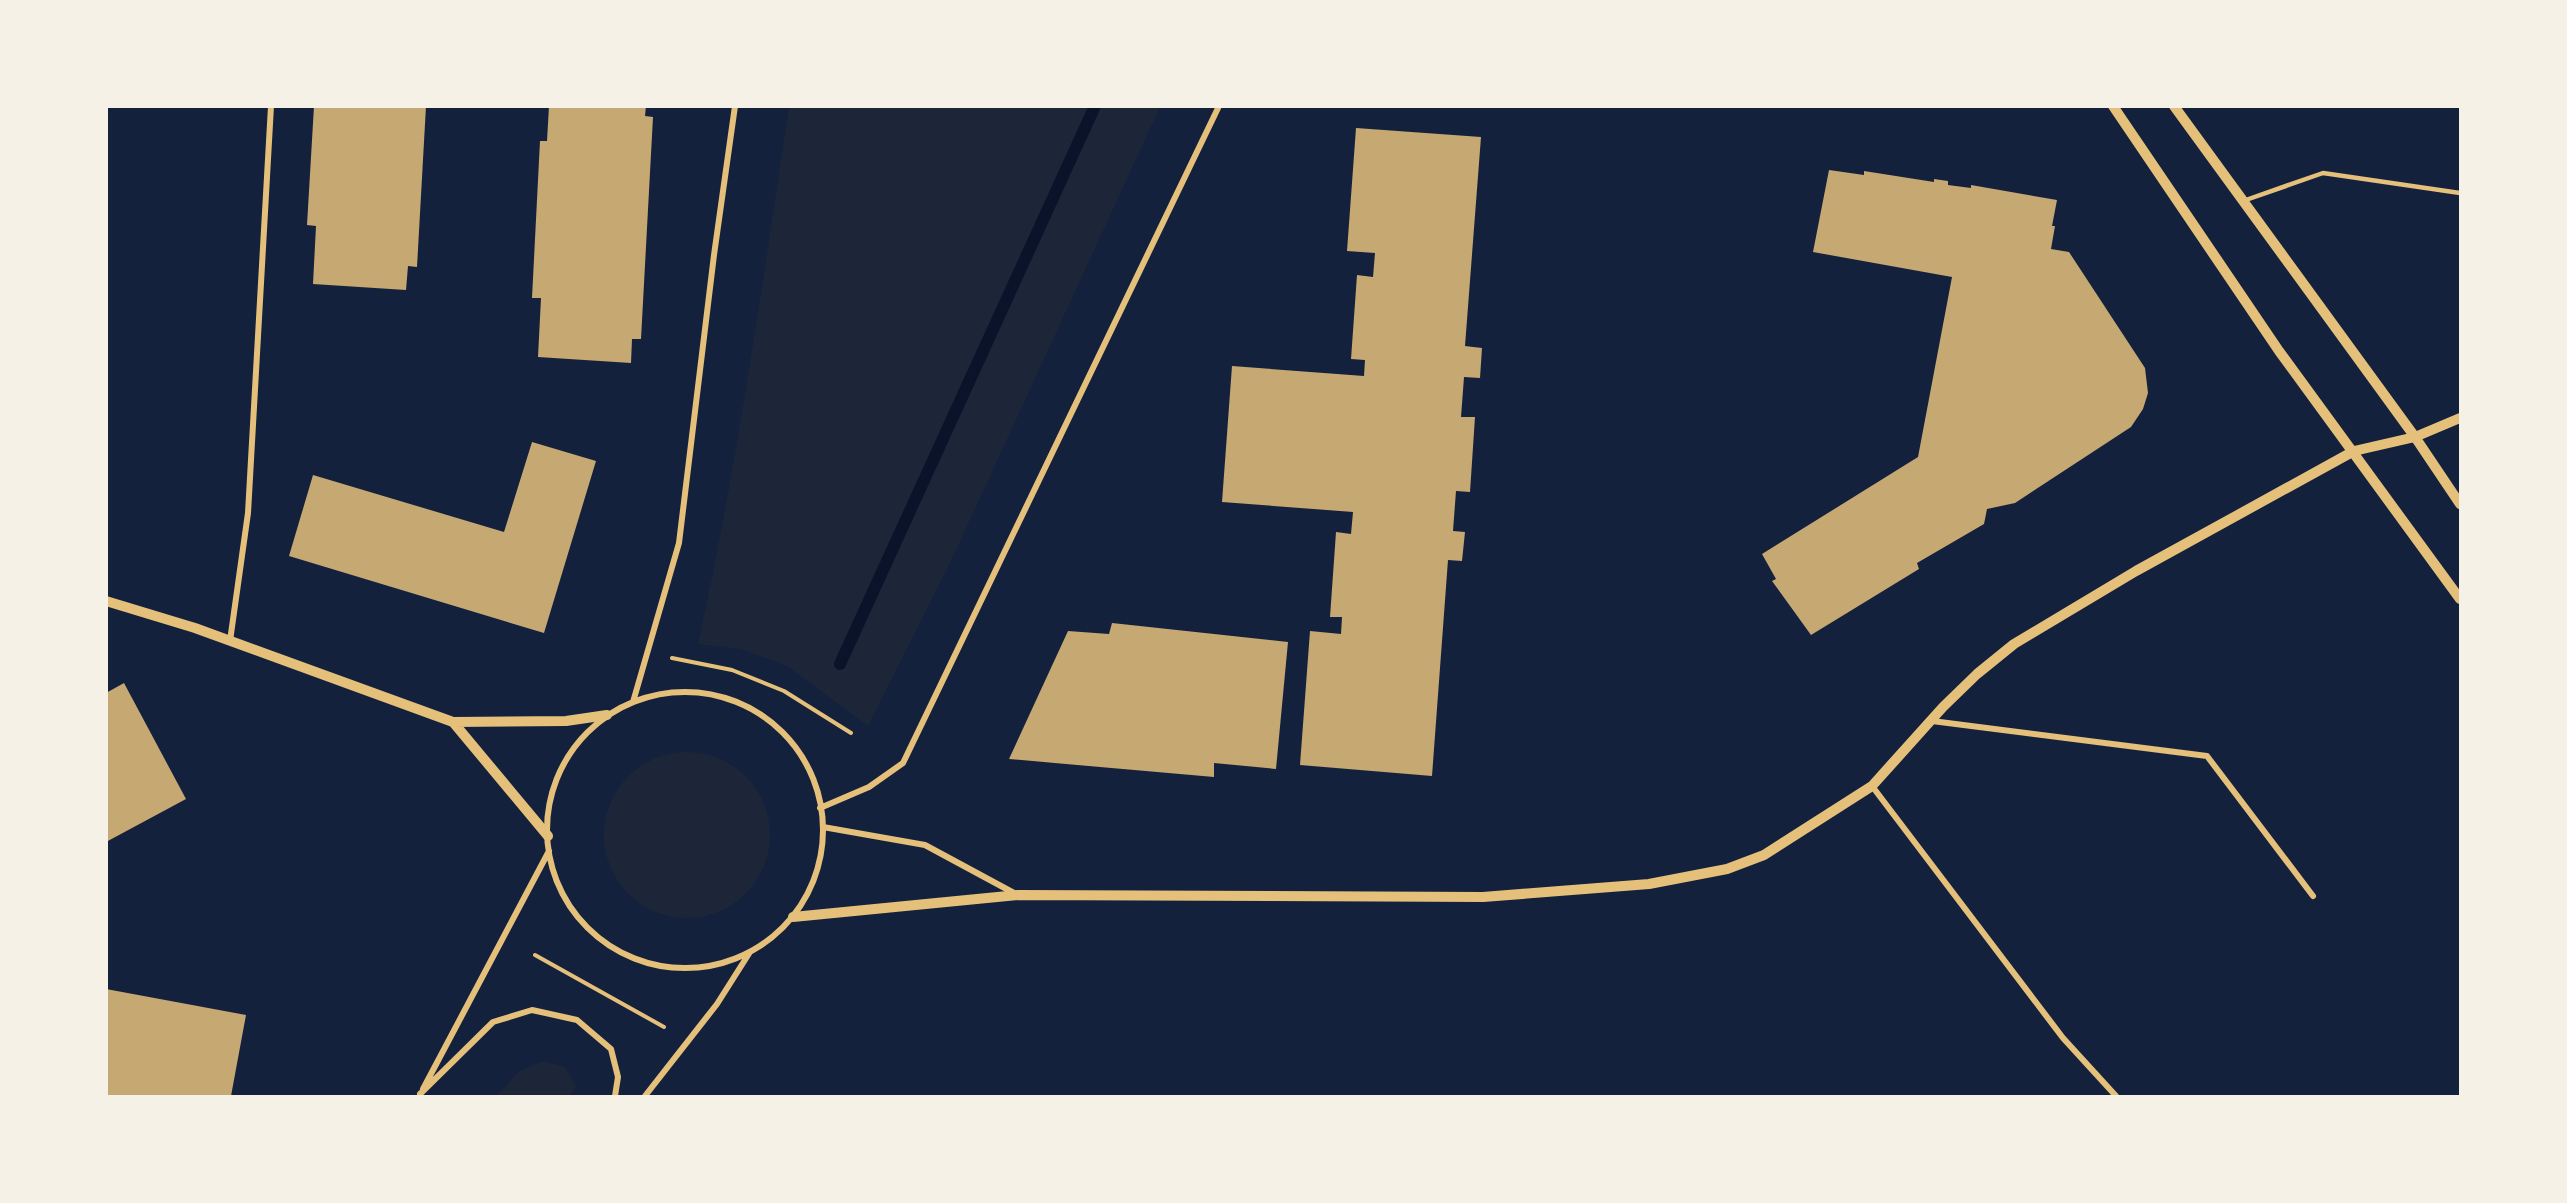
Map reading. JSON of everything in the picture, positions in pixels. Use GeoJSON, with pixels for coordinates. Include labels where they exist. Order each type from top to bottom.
{"type":"FeatureCollection","features":[{"type":"Feature","properties":{"kind":"street"},"geometry":{"type":"LineString","coordinates":[[230,641],[248,513],[271,106]]}},
{"type":"Feature","properties":{"kind":"street"},"geometry":{"type":"LineString","coordinates":[[633,702],[679,543],[712,267],[735,106]]}},
{"type":"Feature","properties":{"kind":"street"},"geometry":{"type":"LineString","coordinates":[[820,808],[869,787],[903,763],[1219,106]]}},
{"type":"Feature","properties":{"kind":"street"},"geometry":{"type":"LineString","coordinates":[[2113,106],[2279,351],[2460,599]]}},
{"type":"Feature","properties":{"kind":"street"},"geometry":{"type":"LineString","coordinates":[[2174,106],[2415,437],[2460,504]]}},
{"type":"Feature","properties":{"kind":"street"},"geometry":{"type":"LineString","coordinates":[[793,917],[1018,895],[1483,897],[1649,884],[1727,869],[1764,855],[1872,786],[1977,674],[2014,644],[2136,571],[2354,451],[2415,437],[2460,418]]}},
{"type":"Feature","properties":{"kind":"street"},"geometry":{"type":"LineString","coordinates":[[106,601],[160,616],[453,722],[544,722],[607,715]]}},
{"type":"Feature","properties":{"kind":"street"},"geometry":{"type":"LineString","coordinates":[[683,690],[723,696],[759,713],[794,744],[816,784],[823,827],[816,876],[793,917],[759,948],[715,965],[669,968],[624,955],[587,928],[563,895],[549,857],[547,817],[556,778],[578,742],[607,715],[633,702],[643,697],[683,690]]}},
{"type":"Feature","properties":{"kind":"street"},"geometry":{"type":"LineString","coordinates":[[1931,721],[2207,756],[2313,896]]}},
{"type":"Feature","properties":{"kind":"street"},"geometry":{"type":"LineString","coordinates":[[453,722],[548,836]]}},
{"type":"Feature","properties":{"kind":"street"},"geometry":{"type":"LineString","coordinates":[[1872,786],[2063,1038],[2116,1096]]}},
{"type":"Feature","properties":{"kind":"street"},"geometry":{"type":"LineString","coordinates":[[823,827],[925,845],[1018,895]]}},
{"type":"Feature","properties":{"kind":"street"},"geometry":{"type":"LineString","coordinates":[[419,1096],[549,851]]}},
{"type":"Feature","properties":{"kind":"street"},"geometry":{"type":"LineString","coordinates":[[645,1096],[717,1004],[750,952]]}},
{"type":"Feature","properties":{"kind":"street"},"geometry":{"type":"LineString","coordinates":[[419,1096],[493,1022],[532,1010],[577,1020],[611,1048],[618,1077],[615,1096]]}},
{"type":"Feature","properties":{"kind":"lane"},"geometry":{"type":"LineString","coordinates":[[2243,201],[2322,172],[2460,193]]}},
{"type":"Feature","properties":{"kind":"path"},"geometry":{"type":"LineString","coordinates":[[672,658],[732,670],[784,691],[851,733]]}},
{"type":"Feature","properties":{"kind":"path"},"geometry":{"type":"LineString","coordinates":[[535,955],[664,1028]]}},
{"type":"Feature","properties":{"kind":"shaded area"},"geometry":{"type":"Polygon","coordinates":[[[789,107],[1160,107],[950,563],[868,726],[787,666],[741,649],[698,644],[737,444],[789,107]]]}},
{"type":"Feature","properties":{"kind":"shaded area"},"geometry":{"type":"Polygon","coordinates":[[[687,752],[719,758],[746,776],[764,803],[770,835],[764,867],[746,894],[719,912],[687,918],[655,912],[628,894],[610,867],[604,835],[610,803],[628,776],[655,758],[687,752]]]}},
{"type":"Feature","properties":{"kind":"shaded area"},"geometry":{"type":"Polygon","coordinates":[[[544,1061],[565,1067],[576,1086],[570,1096],[497,1096],[519,1071],[544,1061]]]}},
{"type":"Feature","properties":{"kind":"building"},"geometry":{"type":"Polygon","coordinates":[[[314,106],[426,106],[417,267],[408,266],[406,290],[313,284],[316,226],[307,225],[314,106]]]}},
{"type":"Feature","properties":{"kind":"building"},"geometry":{"type":"Polygon","coordinates":[[[549,106],[646,106],[645,116],[653,117],[641,339],[632,339],[631,363],[538,357],[541,298],[532,298],[540,141],[547,141],[549,106]]]}},
{"type":"Feature","properties":{"kind":"building"},"geometry":{"type":"Polygon","coordinates":[[[1356,128],[1481,137],[1465,346],[1482,348],[1480,378],[1464,377],[1461,417],[1475,417],[1470,492],[1456,491],[1453,531],[1465,532],[1462,561],[1448,560],[1432,776],[1300,765],[1310,631],[1341,634],[1342,617],[1330,617],[1336,532],[1351,534],[1353,512],[1222,502],[1232,366],[1364,376],[1365,360],[1351,359],[1357,275],[1373,277],[1375,253],[1347,251],[1356,128]]]}},
{"type":"Feature","properties":{"kind":"building"},"geometry":{"type":"Polygon","coordinates":[[[1829,170],[1864,175],[1864,171],[1934,182],[1934,179],[1948,181],[1948,185],[1971,188],[1971,185],[2057,200],[2052,226],[2055,226],[2051,249],[2069,252],[2145,368],[2148,393],[2143,409],[2131,427],[2015,503],[1987,509],[1984,524],[1917,563],[1919,569],[1811,635],[1772,581],[1776,579],[1762,554],[1918,457],[1952,277],[1813,252],[1829,170]]]}},
{"type":"Feature","properties":{"kind":"building"},"geometry":{"type":"Polygon","coordinates":[[[532,442],[596,461],[544,633],[289,556],[313,475],[504,532],[532,442]]]}},
{"type":"Feature","properties":{"kind":"building"},"geometry":{"type":"Polygon","coordinates":[[[1112,623],[1288,642],[1276,769],[1214,763],[1214,777],[1009,759],[1068,631],[1109,634],[1112,623]]]}},
{"type":"Feature","properties":{"kind":"building"},"geometry":{"type":"Polygon","coordinates":[[[124,683],[186,799],[106,842],[106,693],[124,683]]]}},
{"type":"Feature","properties":{"kind":"building"},"geometry":{"type":"Polygon","coordinates":[[[106,989],[246,1015],[231,1096],[106,1096],[106,989]]]}},
{"type":"Feature","properties":{"kind":"waterway"},"geometry":{"type":"LineString","coordinates":[[840,664],[1095,106]]}}]}
